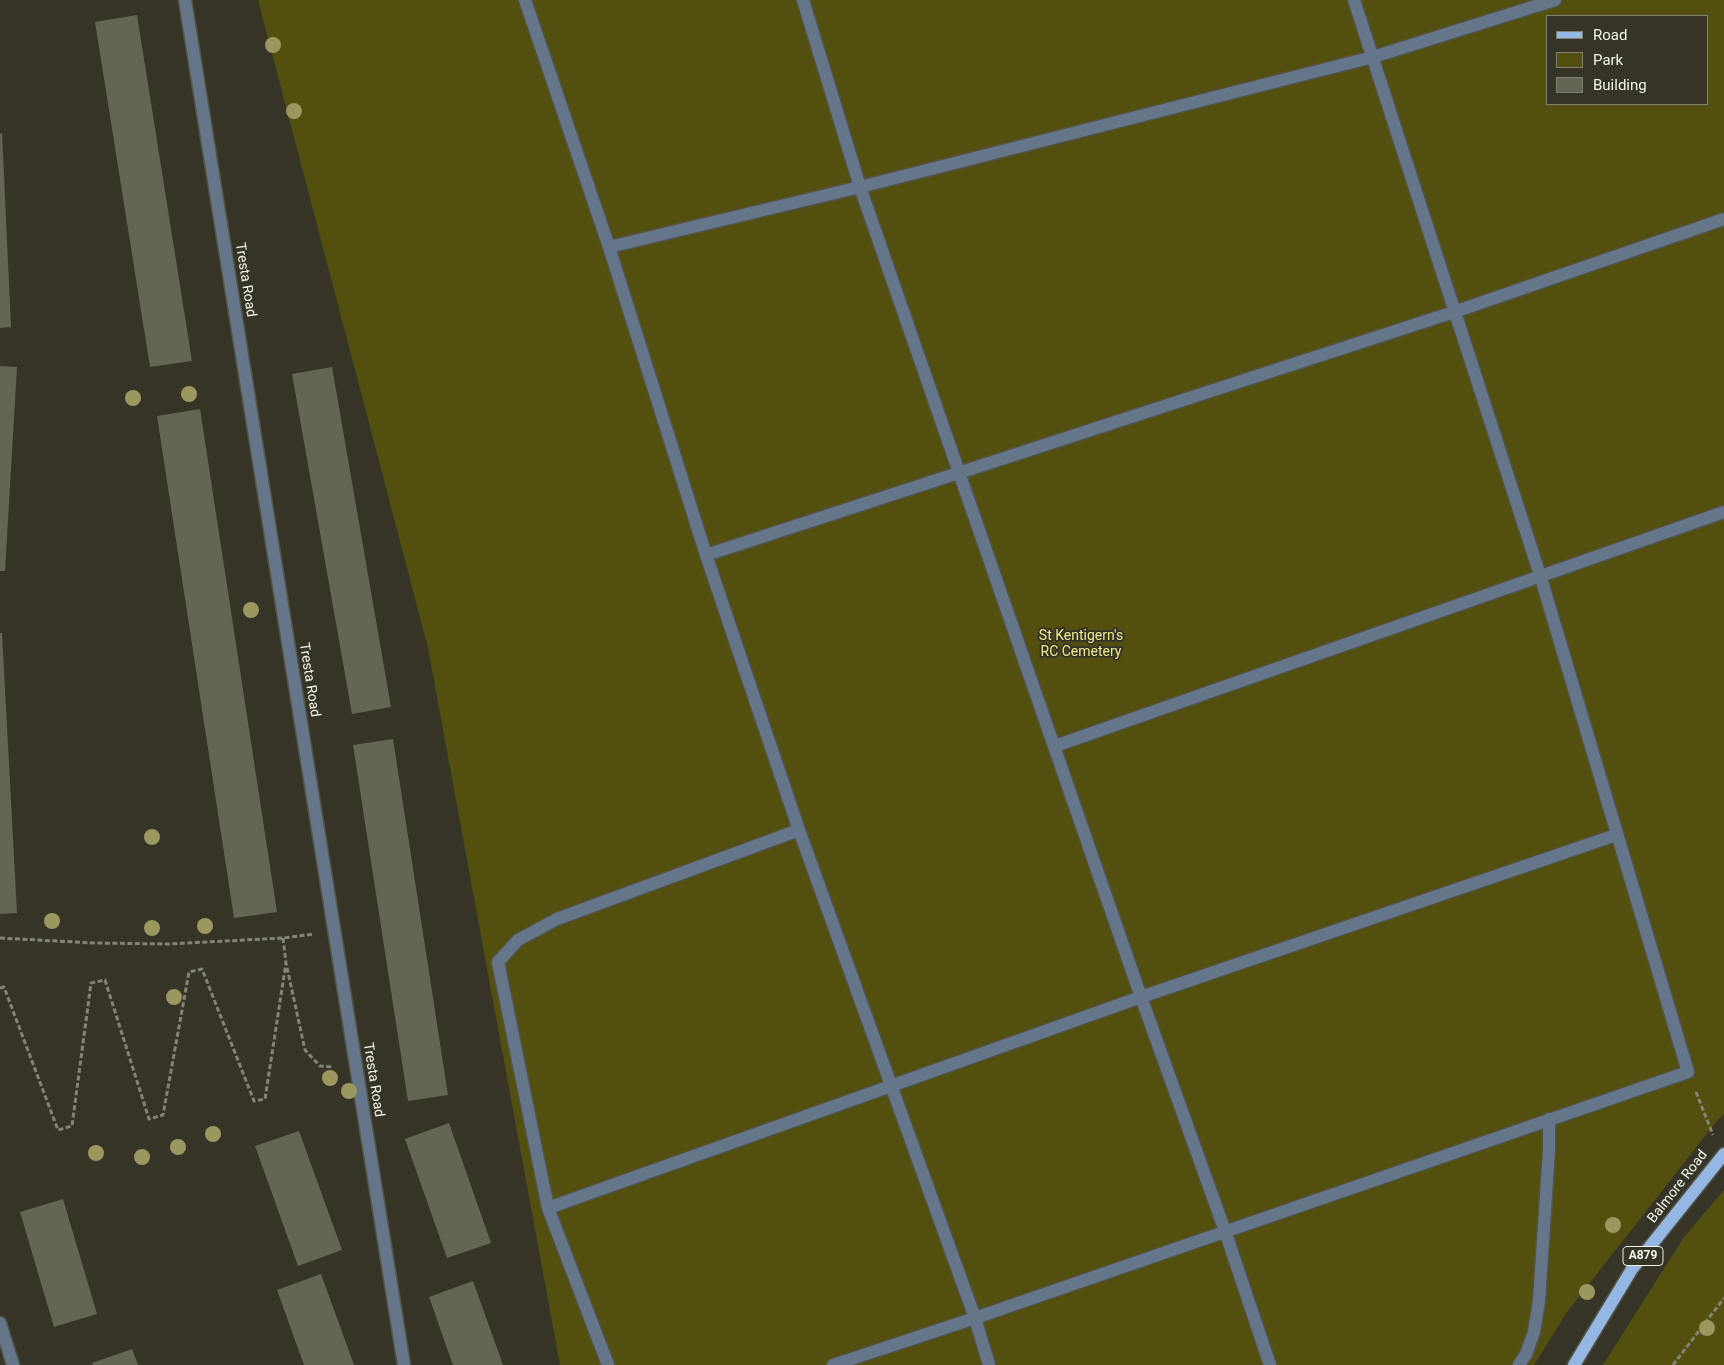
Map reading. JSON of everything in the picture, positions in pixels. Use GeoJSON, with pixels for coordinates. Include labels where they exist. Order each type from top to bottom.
{"type":"FeatureCollection","features":[{"type":"Feature","properties":{"kind":"main road","name":"Balmore Road"},"geometry":{"type":"LineString","coordinates":[[1574,1365],[1632,1269],[1723,1155]]}},
{"type":"Feature","properties":{"kind":"street","name":"Tresta Road"},"geometry":{"type":"LineString","coordinates":[[185,0],[404,1365]]}},
{"type":"Feature","properties":{"kind":"street"},"geometry":{"type":"LineString","coordinates":[[525,0],[609,247],[706,556],[799,830],[890,1087],[975,1318],[989,1365]]}},
{"type":"Feature","properties":{"kind":"street"},"geometry":{"type":"LineString","coordinates":[[802,0],[860,186],[1141,997],[1225,1231],[1270,1365]]}},
{"type":"Feature","properties":{"kind":"street"},"geometry":{"type":"LineString","coordinates":[[833,1365],[975,1318],[1688,1072],[1540,575],[1354,0]]}},
{"type":"Feature","properties":{"kind":"street"},"geometry":{"type":"LineString","coordinates":[[609,247],[1373,57],[1555,0]]}},
{"type":"Feature","properties":{"kind":"street"},"geometry":{"type":"LineString","coordinates":[[706,556],[1454,312],[1724,219]]}},
{"type":"Feature","properties":{"kind":"street"},"geometry":{"type":"LineString","coordinates":[[1055,746],[1724,512]]}},
{"type":"Feature","properties":{"kind":"street"},"geometry":{"type":"LineString","coordinates":[[608,1365],[548,1208],[498,962],[518,940],[557,920],[799,830]]}},
{"type":"Feature","properties":{"kind":"street"},"geometry":{"type":"LineString","coordinates":[[548,1208],[1141,997],[1616,835]]}},
{"type":"Feature","properties":{"kind":"street"},"geometry":{"type":"LineString","coordinates":[[1519,1365],[1526,1354],[1534,1332],[1539,1301],[1550,1150],[1549,1119]]}},
{"type":"Feature","properties":{"kind":"street"},"geometry":{"type":"LineString","coordinates":[[0,1323],[13,1365]]}},
{"type":"Feature","properties":{"kind":"path"},"geometry":{"type":"LineString","coordinates":[[0,938],[94,943],[168,944],[283,938],[334,932]]}},
{"type":"Feature","properties":{"kind":"path"},"geometry":{"type":"LineString","coordinates":[[283,938],[286,963],[305,1050],[320,1066],[334,1068],[355,1063]]}},
{"type":"Feature","properties":{"kind":"path"},"geometry":{"type":"LineString","coordinates":[[0,988],[4,987],[58,1130],[72,1126],[91,983],[105,980],[149,1119],[163,1115],[189,972],[202,969],[254,1101],[265,1099],[286,963]]}},
{"type":"Feature","properties":{"kind":"path"},"geometry":{"type":"LineString","coordinates":[[1688,1072],[1723,1155]]}},
{"type":"Feature","properties":{"kind":"path"},"geometry":{"type":"LineString","coordinates":[[1673,1365],[1724,1298]]}},
{"type":"Feature","properties":{"kind":"green space","name":"St Kentigern's RC Cemetery"},"geometry":{"type":"Polygon","coordinates":[[[258,0],[1724,0],[1724,1114],[1567,1312],[1534,1365],[560,1365],[428,648],[258,0]]]}},
{"type":"Feature","properties":{"kind":"green space"},"geometry":{"type":"Polygon","coordinates":[[[1724,1190],[1724,1365],[1603,1365],[1684,1237],[1724,1190]]]}},
{"type":"Feature","properties":{"kind":"building"},"geometry":{"type":"Polygon","coordinates":[[[137,15],[192,361],[150,367],[95,22],[137,15]]]}},
{"type":"Feature","properties":{"kind":"building"},"geometry":{"type":"Polygon","coordinates":[[[2,133],[11,327],[0,328],[0,134],[2,133]]]}},
{"type":"Feature","properties":{"kind":"building"},"geometry":{"type":"Polygon","coordinates":[[[0,366],[17,367],[5,571],[0,571],[0,366]]]}},
{"type":"Feature","properties":{"kind":"building"},"geometry":{"type":"Polygon","coordinates":[[[332,367],[391,707],[352,714],[292,374],[332,367]]]}},
{"type":"Feature","properties":{"kind":"building"},"geometry":{"type":"Polygon","coordinates":[[[200,409],[277,912],[234,918],[157,416],[200,409]]]}},
{"type":"Feature","properties":{"kind":"building"},"geometry":{"type":"Polygon","coordinates":[[[0,633],[2,633],[17,913],[0,914],[0,633]]]}},
{"type":"Feature","properties":{"kind":"building"},"geometry":{"type":"Polygon","coordinates":[[[393,739],[448,1095],[408,1101],[353,745],[393,739]]]}},
{"type":"Feature","properties":{"kind":"building"},"geometry":{"type":"Polygon","coordinates":[[[449,1123],[491,1243],[447,1258],[405,1139],[449,1123]]]}},
{"type":"Feature","properties":{"kind":"building"},"geometry":{"type":"Polygon","coordinates":[[[299,1131],[342,1250],[298,1266],[255,1146],[299,1131]]]}},
{"type":"Feature","properties":{"kind":"building"},"geometry":{"type":"Polygon","coordinates":[[[63,1199],[97,1314],[54,1327],[20,1212],[63,1199]]]}},
{"type":"Feature","properties":{"kind":"building"},"geometry":{"type":"Polygon","coordinates":[[[321,1274],[354,1365],[304,1365],[277,1290],[321,1274]]]}},
{"type":"Feature","properties":{"kind":"building"},"geometry":{"type":"Polygon","coordinates":[[[473,1281],[503,1365],[453,1365],[429,1297],[473,1281]]]}},
{"type":"Feature","properties":{"kind":"building"},"geometry":{"type":"Polygon","coordinates":[[[132,1349],[138,1365],[93,1365],[92,1363],[132,1349]]]}}]}
